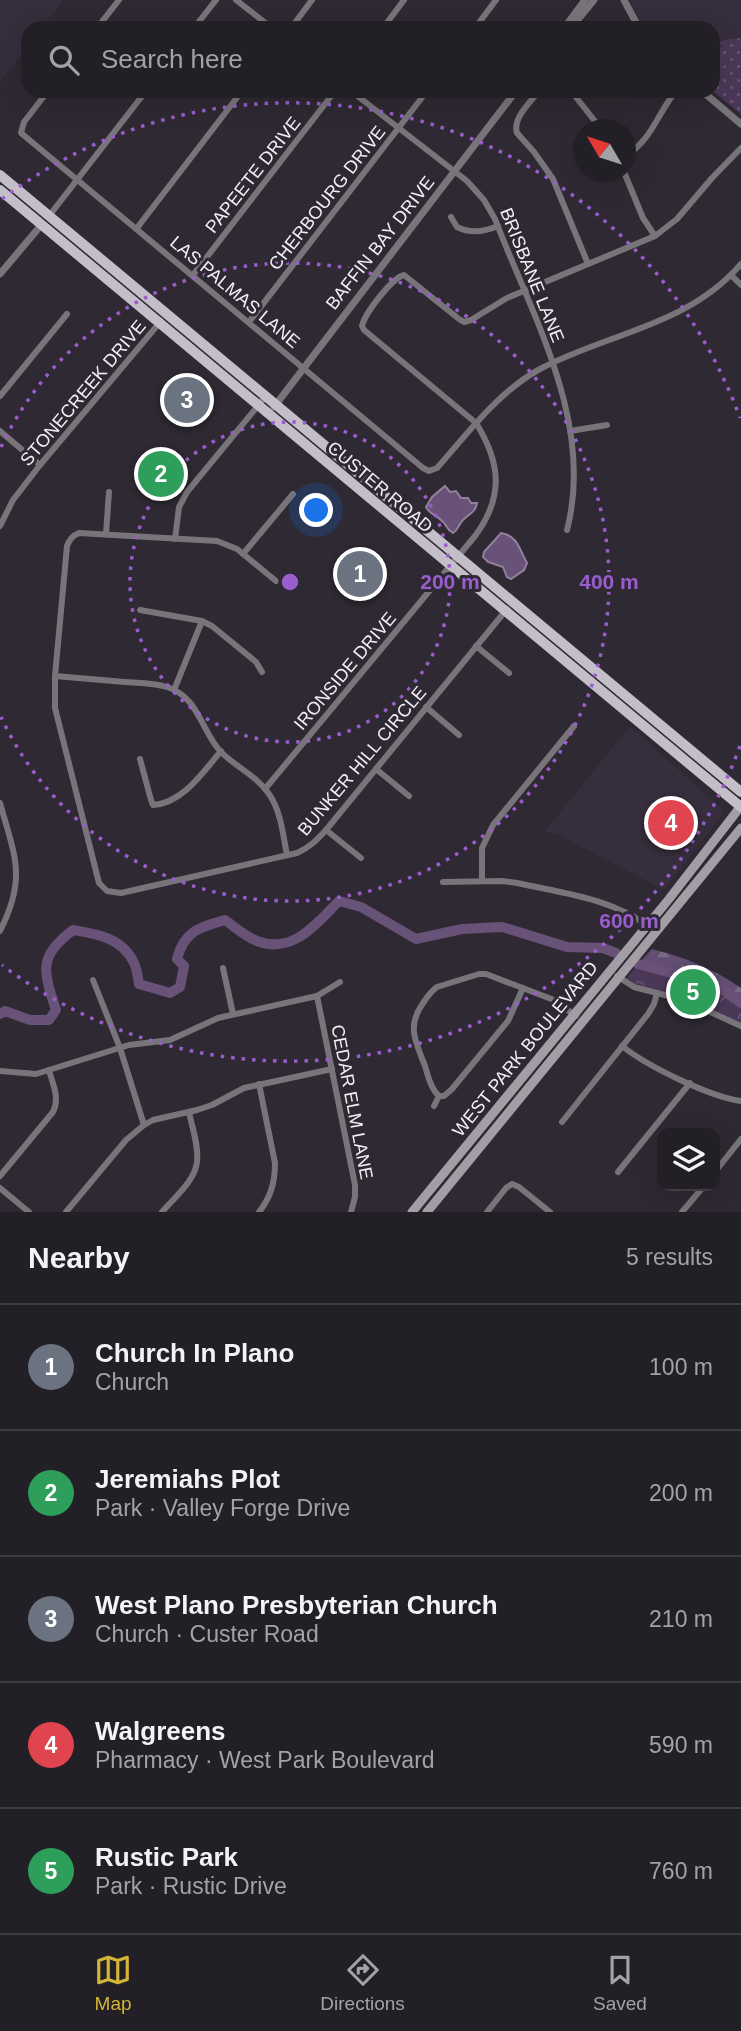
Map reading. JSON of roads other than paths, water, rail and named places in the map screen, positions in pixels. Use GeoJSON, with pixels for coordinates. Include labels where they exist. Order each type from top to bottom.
{"type":"FeatureCollection","features":[{"type":"Feature","properties":{"kind":"main road","name":"CUSTER ROAD"},"geometry":{"type":"LineString","coordinates":[[0,175],[45,220],[159,323],[741,807]]}},
{"type":"Feature","properties":{"kind":"main road","name":"CUSTER ROAD"},"geometry":{"type":"LineString","coordinates":[[0,190],[45,220],[167,314],[741,792]]}},
{"type":"Feature","properties":{"kind":"main road","name":"WEST PARK BOULEVARD"},"geometry":{"type":"LineString","coordinates":[[412,1212],[741,807]]}},
{"type":"Feature","properties":{"kind":"main road","name":"WEST PARK BOULEVARD"},"geometry":{"type":"LineString","coordinates":[[427,1212],[741,828]]}},
{"type":"Feature","properties":{"kind":"main road"},"geometry":{"type":"LineString","coordinates":[[683,880],[692,888]]}},
{"type":"Feature","properties":{"kind":"street"},"geometry":{"type":"LineString","coordinates":[[102,21],[119,0]]}},
{"type":"Feature","properties":{"kind":"street"},"geometry":{"type":"LineString","coordinates":[[200,21],[216,0]]}},
{"type":"Feature","properties":{"kind":"street"},"geometry":{"type":"LineString","coordinates":[[236,0],[263,21]]}},
{"type":"Feature","properties":{"kind":"street"},"geometry":{"type":"LineString","coordinates":[[296,21],[312,0]]}},
{"type":"Feature","properties":{"kind":"street"},"geometry":{"type":"LineString","coordinates":[[388,21],[404,0]]}},
{"type":"Feature","properties":{"kind":"street"},"geometry":{"type":"LineString","coordinates":[[480,21],[496,0]]}},
{"type":"Feature","properties":{"kind":"street"},"geometry":{"type":"LineString","coordinates":[[569,21],[584,0]]}},
{"type":"Feature","properties":{"kind":"street"},"geometry":{"type":"LineString","coordinates":[[577,21],[594,0]]}},
{"type":"Feature","properties":{"kind":"street"},"geometry":{"type":"LineString","coordinates":[[624,0],[635,21]]}},
{"type":"Feature","properties":{"kind":"street","name":"LAS PALMAS LANE"},"geometry":{"type":"LineString","coordinates":[[42,98],[24,121],[21,133],[423,468],[432,471],[439,465],[475,423]]}},
{"type":"Feature","properties":{"kind":"street"},"geometry":{"type":"LineString","coordinates":[[0,274],[141,98]]}},
{"type":"Feature","properties":{"kind":"street"},"geometry":{"type":"LineString","coordinates":[[137,228],[237,98]]}},
{"type":"Feature","properties":{"kind":"street","name":"PAPEETE DRIVE"},"geometry":{"type":"LineString","coordinates":[[193,275],[330,98]]}},
{"type":"Feature","properties":{"kind":"street","name":"BRISBANE LANE"},"geometry":{"type":"LineString","coordinates":[[360,98],[455,172],[476,190],[490,209],[560,382],[574,456],[575,481],[567,530]]}},
{"type":"Feature","properties":{"kind":"street","name":"CHERBOURG DRIVE"},"geometry":{"type":"LineString","coordinates":[[249,322],[422,98]]}},
{"type":"Feature","properties":{"kind":"street","name":"BAFFIN BAY DRIVE"},"geometry":{"type":"LineString","coordinates":[[268,414],[511,98]]}},
{"type":"Feature","properties":{"kind":"street"},"geometry":{"type":"LineString","coordinates":[[534,98],[514,128],[553,179],[588,264]]}},
{"type":"Feature","properties":{"kind":"street"},"geometry":{"type":"LineString","coordinates":[[577,98],[593,119]]}},
{"type":"Feature","properties":{"kind":"street"},"geometry":{"type":"LineString","coordinates":[[636,148],[648,136],[667,98]]}},
{"type":"Feature","properties":{"kind":"street"},"geometry":{"type":"LineString","coordinates":[[710,98],[741,124]]}},
{"type":"Feature","properties":{"kind":"street"},"geometry":{"type":"LineString","coordinates":[[741,148],[677,219],[655,236],[524,290],[466,322],[407,276],[401,276],[394,280],[365,318],[362,326],[475,423],[517,384],[553,363],[676,314],[701,300],[741,264]]}},
{"type":"Feature","properties":{"kind":"street"},"geometry":{"type":"LineString","coordinates":[[628,182],[643,218],[655,236]]}},
{"type":"Feature","properties":{"kind":"street"},"geometry":{"type":"LineString","coordinates":[[451,217],[457,227],[466,231],[481,232],[498,226]]}},
{"type":"Feature","properties":{"kind":"street"},"geometry":{"type":"LineString","coordinates":[[731,275],[741,285]]}},
{"type":"Feature","properties":{"kind":"street"},"geometry":{"type":"LineString","coordinates":[[0,396],[67,314]]}},
{"type":"Feature","properties":{"kind":"street","name":"STONECREEK DRIVE"},"geometry":{"type":"LineString","coordinates":[[0,526],[13,500],[40,465],[167,314]]}},
{"type":"Feature","properties":{"kind":"street"},"geometry":{"type":"LineString","coordinates":[[175,539],[179,507],[187,492],[266,396]]}},
{"type":"Feature","properties":{"kind":"street","name":"IRONSIDE DRIVE"},"geometry":{"type":"LineString","coordinates":[[265,789],[482,526],[495,498],[496,477],[487,442],[475,423]]}},
{"type":"Feature","properties":{"kind":"street"},"geometry":{"type":"LineString","coordinates":[[570,431],[607,425]]}},
{"type":"Feature","properties":{"kind":"street"},"geometry":{"type":"LineString","coordinates":[[0,431],[40,465]]}},
{"type":"Feature","properties":{"kind":"street"},"geometry":{"type":"LineString","coordinates":[[106,534],[110,492]]}},
{"type":"Feature","properties":{"kind":"street"},"geometry":{"type":"LineString","coordinates":[[243,555],[293,494]]}},
{"type":"Feature","properties":{"kind":"street","name":"BUNKER HILL CIRCLE"},"geometry":{"type":"LineString","coordinates":[[276,581],[237,549],[217,541],[106,534],[72,535],[68,546],[55,676],[57,720],[99,883],[107,891],[121,893],[287,855],[315,843],[513,602]]}},
{"type":"Feature","properties":{"kind":"street"},"geometry":{"type":"LineString","coordinates":[[140,610],[202,621],[212,626],[257,662],[262,672]]}},
{"type":"Feature","properties":{"kind":"street"},"geometry":{"type":"LineString","coordinates":[[174,690],[202,621]]}},
{"type":"Feature","properties":{"kind":"street"},"geometry":{"type":"LineString","coordinates":[[476,646],[509,673]]}},
{"type":"Feature","properties":{"kind":"street"},"geometry":{"type":"LineString","coordinates":[[55,676],[151,684],[174,690],[184,696],[196,709],[209,735],[221,751],[265,789],[274,803],[287,855]]}},
{"type":"Feature","properties":{"kind":"street"},"geometry":{"type":"LineString","coordinates":[[426,707],[459,734]]}},
{"type":"Feature","properties":{"kind":"street"},"geometry":{"type":"LineString","coordinates":[[482,881],[482,848],[493,825],[574,726]]}},
{"type":"Feature","properties":{"kind":"street"},"geometry":{"type":"LineString","coordinates":[[141,759],[150,800],[157,806],[194,783],[221,751]]}},
{"type":"Feature","properties":{"kind":"street"},"geometry":{"type":"LineString","coordinates":[[376,769],[409,796]]}},
{"type":"Feature","properties":{"kind":"street"},"geometry":{"type":"LineString","coordinates":[[0,803],[17,877],[16,891],[0,931]]}},
{"type":"Feature","properties":{"kind":"street"},"geometry":{"type":"LineString","coordinates":[[326,830],[360,858]]}},
{"type":"Feature","properties":{"kind":"street"},"geometry":{"type":"LineString","coordinates":[[443,882],[517,883],[609,905],[624,910],[656,933]]}},
{"type":"Feature","properties":{"kind":"street"},"geometry":{"type":"LineString","coordinates":[[223,968],[233,1013]]}},
{"type":"Feature","properties":{"kind":"street"},"geometry":{"type":"LineString","coordinates":[[610,971],[634,986],[684,1000],[741,1026]]}},
{"type":"Feature","properties":{"kind":"street"},"geometry":{"type":"LineString","coordinates":[[439,1096],[429,1080],[412,1027],[417,1011],[437,987],[486,974],[554,1000],[583,1021]]}},
{"type":"Feature","properties":{"kind":"street"},"geometry":{"type":"LineString","coordinates":[[93,981],[120,1048],[144,1125]]}},
{"type":"Feature","properties":{"kind":"street"},"geometry":{"type":"LineString","coordinates":[[0,1071],[26,1075],[134,1044],[170,1040],[233,1013],[317,996],[340,982]]}},
{"type":"Feature","properties":{"kind":"street"},"geometry":{"type":"LineString","coordinates":[[439,1096],[444,1096],[452,1089],[508,1021],[523,988]]}},
{"type":"Feature","properties":{"kind":"street"},"geometry":{"type":"LineString","coordinates":[[562,1122],[652,1009],[657,993]]}},
{"type":"Feature","properties":{"kind":"street","name":"CEDAR ELM LANE"},"geometry":{"type":"LineString","coordinates":[[317,996],[355,1185],[351,1212]]}},
{"type":"Feature","properties":{"kind":"street"},"geometry":{"type":"LineString","coordinates":[[622,1046],[635,1056],[690,1083],[723,1098],[741,1101]]}},
{"type":"Feature","properties":{"kind":"street"},"geometry":{"type":"LineString","coordinates":[[66,1212],[135,1130],[153,1120],[212,1105],[244,1088],[332,1069]]}},
{"type":"Feature","properties":{"kind":"street"},"geometry":{"type":"LineString","coordinates":[[0,1175],[56,1106],[49,1070]]}},
{"type":"Feature","properties":{"kind":"street"},"geometry":{"type":"LineString","coordinates":[[618,1172],[690,1083]]}},
{"type":"Feature","properties":{"kind":"street"},"geometry":{"type":"LineString","coordinates":[[259,1084],[275,1163],[275,1176],[267,1200],[259,1212]]}},
{"type":"Feature","properties":{"kind":"street"},"geometry":{"type":"LineString","coordinates":[[434,1106],[439,1096]]}},
{"type":"Feature","properties":{"kind":"street"},"geometry":{"type":"LineString","coordinates":[[162,1212],[190,1179],[197,1164],[189,1112]]}},
{"type":"Feature","properties":{"kind":"street"},"geometry":{"type":"LineString","coordinates":[[720,1166],[741,1139]]}},
{"type":"Feature","properties":{"kind":"street"},"geometry":{"type":"LineString","coordinates":[[487,1212],[512,1184],[519,1186],[550,1212]]}},
{"type":"Feature","properties":{"kind":"street"},"geometry":{"type":"LineString","coordinates":[[0,1188],[29,1212]]}},
{"type":"Feature","properties":{"kind":"street"},"geometry":{"type":"LineString","coordinates":[[682,1212],[700,1191]]}},
{"type":"Feature","properties":{"kind":"waterway"},"geometry":{"type":"LineString","coordinates":[[0,1014],[5,1011],[30,1020],[49,1020],[56,1010],[48,984],[46,965],[54,948],[73,930],[116,943],[134,963],[139,984],[170,993],[180,987],[184,966],[177,959],[180,950],[189,936],[201,928],[225,920],[257,941],[282,944],[313,927],[339,901],[361,907],[416,939],[462,929],[502,927],[567,947],[603,948],[616,953]]}},
{"type":"Feature","properties":{"kind":"waterway"},"geometry":{"type":"LineString","coordinates":[[638,964],[711,981],[741,1003]]}},
{"type":"Feature","properties":{"kind":"place","name":"West Plano Presbyterian Church"},"geometry":{"type":"Point","coordinates":[187,400]}},
{"type":"Feature","properties":{"kind":"place","name":"Jeremiahs Plot"},"geometry":{"type":"Point","coordinates":[161,474]}},
{"type":"Feature","properties":{"kind":"place","name":"Church In Plano"},"geometry":{"type":"Point","coordinates":[360,574]}},
{"type":"Feature","properties":{"kind":"place","name":"Walgreens"},"geometry":{"type":"Point","coordinates":[671,823]}},
{"type":"Feature","properties":{"kind":"place","name":"Rustic Park"},"geometry":{"type":"Point","coordinates":[693,992]}}]}
